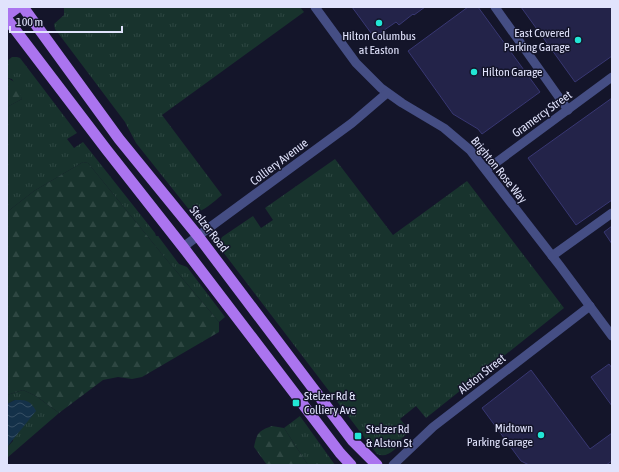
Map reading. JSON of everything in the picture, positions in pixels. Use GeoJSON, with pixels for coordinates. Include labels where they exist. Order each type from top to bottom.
{"type":"FeatureCollection","features":[{"type":"Feature","properties":{"kind":"main road"},"geometry":{"type":"LineString","coordinates":[[7,15],[18,7]]}},
{"type":"Feature","properties":{"kind":"main road","name":"Stelzer Road"},"geometry":{"type":"LineString","coordinates":[[23,7],[119,139],[198,236],[352,440],[377,465]]}},
{"type":"Feature","properties":{"kind":"main road"},"geometry":{"type":"LineString","coordinates":[[7,19],[340,453],[351,465]]}},
{"type":"Feature","properties":{"kind":"street","name":"Brighton Rose Way"},"geometry":{"type":"LineString","coordinates":[[315,7],[356,63],[387,93],[451,133],[470,150],[612,336]]}},
{"type":"Feature","properties":{"kind":"street"},"geometry":{"type":"LineString","coordinates":[[495,7],[568,110]]}},
{"type":"Feature","properties":{"kind":"street","name":"Gramercy Street"},"geometry":{"type":"LineString","coordinates":[[486,170],[612,77]]}},
{"type":"Feature","properties":{"kind":"street","name":"Colliery Avenue"},"geometry":{"type":"LineString","coordinates":[[183,247],[347,127],[387,93]]}},
{"type":"Feature","properties":{"kind":"street"},"geometry":{"type":"LineString","coordinates":[[552,256],[612,213]]}},
{"type":"Feature","properties":{"kind":"street","name":"Alston Street"},"geometry":{"type":"LineString","coordinates":[[393,465],[433,427],[590,306]]}},
{"type":"Feature","properties":{"kind":"green space"},"geometry":{"type":"Polygon","coordinates":[[[64,7],[300,7],[304,12],[162,115],[222,195],[207,207],[199,211],[191,212],[136,143],[125,122],[55,29],[54,24],[64,15],[64,7]]]}},
{"type":"Feature","properties":{"kind":"green space"},"geometry":{"type":"Polygon","coordinates":[[[12,57],[20,58],[77,133],[67,139],[74,148],[83,142],[179,264],[187,267],[225,317],[219,322],[88,163],[83,162],[34,191],[7,212],[7,107],[22,99],[12,79],[7,78],[7,61],[12,57]]]}},
{"type":"Feature","properties":{"kind":"green space"},"geometry":{"type":"Polygon","coordinates":[[[7,78],[13,81],[19,89],[22,99],[7,107],[7,78]]]}},
{"type":"Feature","properties":{"kind":"green space"},"geometry":{"type":"Polygon","coordinates":[[[335,159],[393,235],[467,181],[564,308],[426,418],[416,406],[400,419],[410,431],[401,439],[403,441],[395,450],[385,455],[377,454],[220,248],[219,243],[222,237],[253,216],[261,228],[273,220],[265,208],[335,159]]]}},
{"type":"Feature","properties":{"kind":"green space"},"geometry":{"type":"Polygon","coordinates":[[[83,162],[88,163],[219,322],[219,332],[142,377],[132,379],[118,377],[103,380],[59,413],[36,396],[23,390],[7,395],[7,212],[34,191],[83,162]]]}},
{"type":"Feature","properties":{"kind":"green space"},"geometry":{"type":"Polygon","coordinates":[[[23,390],[36,396],[59,413],[7,458],[7,447],[13,441],[15,400],[7,404],[7,395],[23,390]]]}},
{"type":"Feature","properties":{"kind":"green space"},"geometry":{"type":"Polygon","coordinates":[[[300,416],[335,465],[308,465],[284,428],[300,416]]]}},
{"type":"Feature","properties":{"kind":"green space"},"geometry":{"type":"Polygon","coordinates":[[[272,426],[284,428],[308,465],[267,465],[254,447],[259,433],[272,426]]]}},
{"type":"Feature","properties":{"kind":"water"},"geometry":{"type":"Polygon","coordinates":[[[15,400],[27,401],[36,411],[7,447],[7,404],[15,400]]]}},
{"type":"Feature","properties":{"kind":"building","name":"Hilton Columbus at Easton"},"geometry":{"type":"Polygon","coordinates":[[[352,7],[425,7],[399,25],[396,22],[374,37],[352,7]]]}},
{"type":"Feature","properties":{"kind":"building","name":"Hilton Garage"},"geometry":{"type":"Polygon","coordinates":[[[468,7],[478,7],[540,92],[482,134],[478,129],[453,114],[408,51],[468,7]]]}},
{"type":"Feature","properties":{"kind":"building","name":"East Covered Parking Garage"},"geometry":{"type":"Polygon","coordinates":[[[521,7],[612,7],[612,56],[575,82],[521,7]]]}},
{"type":"Feature","properties":{"kind":"building"},"geometry":{"type":"Polygon","coordinates":[[[612,98],[612,200],[576,225],[528,158],[612,98]]]}},
{"type":"Feature","properties":{"kind":"building"},"geometry":{"type":"Polygon","coordinates":[[[612,226],[612,244],[604,232],[612,226]]]}},
{"type":"Feature","properties":{"kind":"building"},"geometry":{"type":"Polygon","coordinates":[[[609,364],[612,368],[612,406],[591,377],[609,364]]]}},
{"type":"Feature","properties":{"kind":"building","name":"Midtown Parking Garage"},"geometry":{"type":"Polygon","coordinates":[[[531,370],[590,449],[612,433],[612,461],[606,465],[529,465],[521,461],[482,408],[531,370]]]}},
{"type":"Feature","properties":{"kind":"place","name":"Hilton Columbus at Easton"},"geometry":{"type":"Point","coordinates":[379,23]}},
{"type":"Feature","properties":{"kind":"place","name":"East Covered Parking Garage"},"geometry":{"type":"Point","coordinates":[578,40]}},
{"type":"Feature","properties":{"kind":"place","name":"Hilton Garage"},"geometry":{"type":"Point","coordinates":[474,72]}},
{"type":"Feature","properties":{"kind":"place","name":"Stelzer Rd & Colliery Ave"},"geometry":{"type":"Point","coordinates":[296,403]}},
{"type":"Feature","properties":{"kind":"place","name":"Midtown Parking Garage"},"geometry":{"type":"Point","coordinates":[541,435]}},
{"type":"Feature","properties":{"kind":"place","name":"Stelzer Rd & Alston St"},"geometry":{"type":"Point","coordinates":[358,436]}}]}
